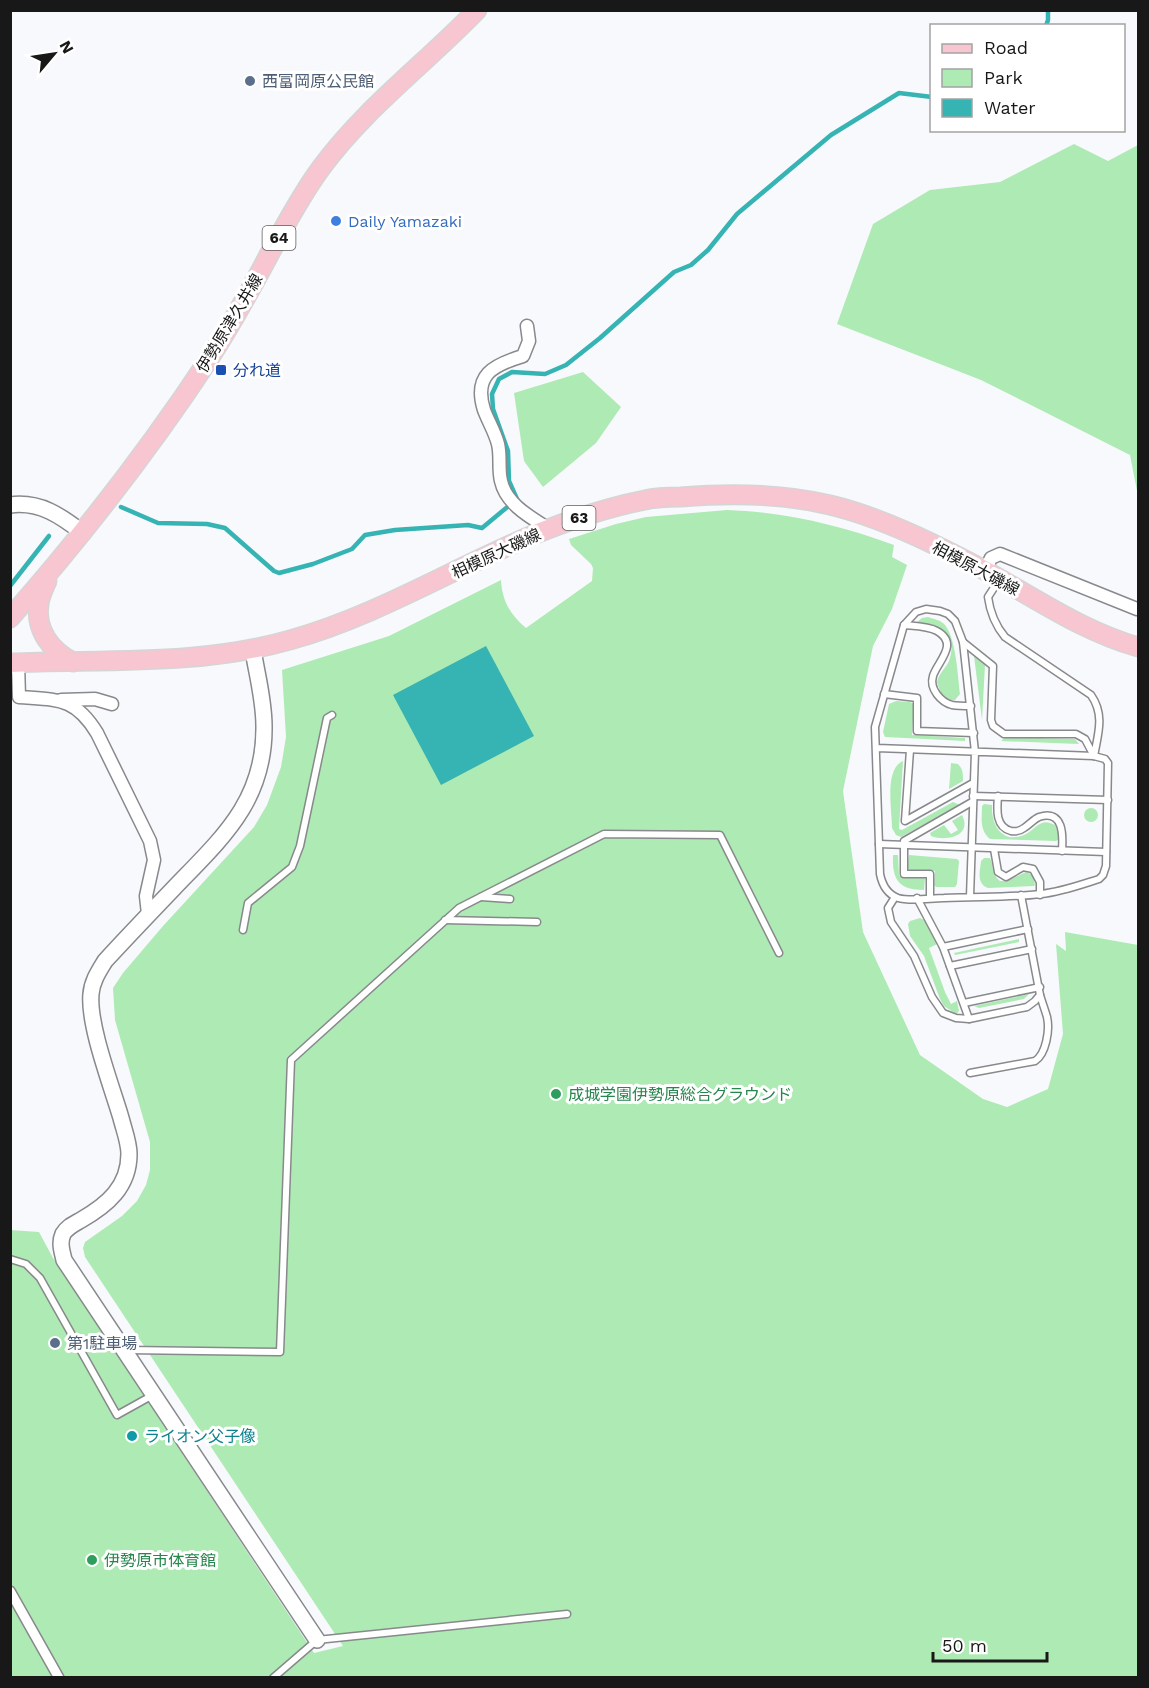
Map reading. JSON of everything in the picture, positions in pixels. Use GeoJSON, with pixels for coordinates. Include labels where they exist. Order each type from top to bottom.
{"type":"FeatureCollection","features":[{"type":"Feature","properties":{"kind":"main road","name":"伊勢原津久井線"},"geometry":{"type":"LineString","coordinates":[[10,618],[115,494],[208,360],[244,303],[298,202],[345,136],[477,10]]}},
{"type":"Feature","properties":{"kind":"main road","name":"相模原大磯線"},"geometry":{"type":"LineString","coordinates":[[14,663],[156,660],[253,650],[319,631],[390,604],[549,529],[590,514],[648,499],[712,495],[772,496],[830,505],[893,526],[992,575],[1064,617],[1138,647]]}},
{"type":"Feature","properties":{"kind":"main road"},"geometry":{"type":"LineString","coordinates":[[49,573],[39,604],[40,627],[57,652],[73,662]]}},
{"type":"Feature","properties":{"kind":"street"},"geometry":{"type":"LineString","coordinates":[[527,326],[529,341],[523,356],[501,363],[487,375],[479,391],[483,409],[498,445],[501,482],[508,498],[549,529]]}},
{"type":"Feature","properties":{"kind":"street"},"geometry":{"type":"LineString","coordinates":[[10,505],[35,506],[55,513],[83,533]]}},
{"type":"Feature","properties":{"kind":"street"},"geometry":{"type":"LineString","coordinates":[[992,575],[991,558],[1000,554],[1137,609]]}},
{"type":"Feature","properties":{"kind":"street"},"geometry":{"type":"LineString","coordinates":[[253,650],[263,706],[264,727],[259,771],[252,790],[228,832],[105,961],[98,972],[91,992],[96,1035],[128,1143],[127,1172],[116,1193],[108,1202],[67,1228],[61,1239],[61,1248],[64,1260],[317,1640]]}},
{"type":"Feature","properties":{"kind":"street"},"geometry":{"type":"LineString","coordinates":[[14,663],[19,697],[60,700],[95,699],[112,704]]}},
{"type":"Feature","properties":{"kind":"street"},"geometry":{"type":"LineString","coordinates":[[60,700],[78,709],[88,718],[150,842],[154,860],[146,896],[148,914]]}},
{"type":"Feature","properties":{"kind":"street"},"geometry":{"type":"LineString","coordinates":[[10,1591],[59,1677]]}},
{"type":"Feature","properties":{"kind":"lane"},"geometry":{"type":"LineString","coordinates":[[992,575],[988,597],[991,614],[1000,631],[1005,637],[1091,695],[1095,701],[1100,716],[1094,756]]}},
{"type":"Feature","properties":{"kind":"lane"},"geometry":{"type":"LineString","coordinates":[[877,748],[910,750],[975,752],[1094,756],[1106,759],[1108,763],[1108,800],[1105,871],[1099,879],[1040,895],[1021,895],[970,897],[930,898],[895,897],[881,881],[875,727],[904,625],[916,612],[926,609],[940,610],[948,614],[955,621],[963,642],[975,752],[970,897]]}},
{"type":"Feature","properties":{"kind":"lane"},"geometry":{"type":"LineString","coordinates":[[904,625],[935,630],[942,635],[946,642],[947,652],[933,676],[932,683],[935,692],[943,701],[953,705],[971,706]]}},
{"type":"Feature","properties":{"kind":"lane"},"geometry":{"type":"LineString","coordinates":[[963,642],[993,666],[991,720],[998,730],[1004,734],[1076,734],[1085,739],[1094,756]]}},
{"type":"Feature","properties":{"kind":"lane"},"geometry":{"type":"LineString","coordinates":[[884,694],[917,698],[917,730],[974,733]]}},
{"type":"Feature","properties":{"kind":"lane"},"geometry":{"type":"LineString","coordinates":[[243,930],[248,903],[292,867],[300,846],[327,718],[332,715]]}},
{"type":"Feature","properties":{"kind":"lane"},"geometry":{"type":"LineString","coordinates":[[910,750],[905,820],[974,783]]}},
{"type":"Feature","properties":{"kind":"lane"},"geometry":{"type":"LineString","coordinates":[[930,898],[930,874],[904,874],[904,841],[973,799],[998,796],[1108,800]]}},
{"type":"Feature","properties":{"kind":"lane"},"geometry":{"type":"LineString","coordinates":[[998,796],[997,810],[1000,824],[1006,830],[1015,832],[1023,830],[1038,818],[1045,816],[1058,821],[1063,828],[1062,851]]}},
{"type":"Feature","properties":{"kind":"lane"},"geometry":{"type":"LineString","coordinates":[[124,1350],[280,1352],[291,1060],[459,908],[604,834],[720,835],[779,953]]}},
{"type":"Feature","properties":{"kind":"lane"},"geometry":{"type":"LineString","coordinates":[[879,844],[1106,852]]}},
{"type":"Feature","properties":{"kind":"lane"},"geometry":{"type":"LineString","coordinates":[[994,849],[998,872],[1006,877],[1023,867],[1034,869],[1040,882],[1040,895]]}},
{"type":"Feature","properties":{"kind":"lane"},"geometry":{"type":"LineString","coordinates":[[970,1073],[1035,1061],[1041,1057],[1044,1050],[1048,1020],[1040,995],[1021,895]]}},
{"type":"Feature","properties":{"kind":"lane"},"geometry":{"type":"LineString","coordinates":[[480,897],[510,899]]}},
{"type":"Feature","properties":{"kind":"lane"},"geometry":{"type":"LineString","coordinates":[[895,897],[888,908],[891,922],[914,956],[937,1007],[949,1017],[969,1019],[1027,1007],[1040,995]]}},
{"type":"Feature","properties":{"kind":"lane"},"geometry":{"type":"LineString","coordinates":[[917,898],[943,947],[969,1019]]}},
{"type":"Feature","properties":{"kind":"lane"},"geometry":{"type":"LineString","coordinates":[[445,920],[537,922]]}},
{"type":"Feature","properties":{"kind":"lane"},"geometry":{"type":"LineString","coordinates":[[943,947],[1028,929]]}},
{"type":"Feature","properties":{"kind":"lane"},"geometry":{"type":"LineString","coordinates":[[950,966],[1032,949]]}},
{"type":"Feature","properties":{"kind":"lane"},"geometry":{"type":"LineString","coordinates":[[964,1003],[1040,987]]}},
{"type":"Feature","properties":{"kind":"lane"},"geometry":{"type":"LineString","coordinates":[[10,1259],[26,1264],[40,1278],[117,1415],[154,1395]]}},
{"type":"Feature","properties":{"kind":"lane"},"geometry":{"type":"LineString","coordinates":[[273,1677],[317,1640],[567,1614]]}},
{"type":"Feature","properties":{"kind":"green space"},"geometry":{"type":"Polygon","coordinates":[[[1074,144],[1108,161],[1138,145],[1138,496],[1130,455],[981,380],[837,324],[873,224],[930,190],[1000,182],[1074,144]]]}},
{"type":"Feature","properties":{"kind":"green space"},"geometry":{"type":"Polygon","coordinates":[[[583,372],[621,407],[596,443],[543,487],[524,461],[514,393],[583,372]]]}},
{"type":"Feature","properties":{"kind":"green space","name":"成城学園伊勢原総合グラウンド"},"geometry":{"type":"Polygon","coordinates":[[[727,510],[791,517],[853,531],[894,545],[892,557],[907,565],[892,609],[873,646],[843,791],[863,932],[920,1055],[983,1099],[1007,1107],[1048,1089],[1063,1034],[1056,944],[1066,951],[1065,932],[1138,945],[1138,1677],[11,1677],[10,1230],[39,1232],[53,1258],[314,1653],[343,1646],[85,1257],[83,1248],[85,1242],[122,1216],[137,1201],[146,1185],[150,1170],[150,1142],[115,1020],[113,988],[163,926],[254,827],[267,805],[281,767],[286,737],[282,670],[389,636],[501,580],[508,607],[515,618],[526,628],[592,581],[591,564],[571,545],[569,539],[646,517],[727,510]]]}},
{"type":"Feature","properties":{"kind":"green space"},"geometry":{"type":"Polygon","coordinates":[[[928,617],[943,623],[952,639],[960,694],[955,700],[941,694],[937,682],[949,661],[951,645],[949,639],[939,630],[917,622],[928,617]]]}},
{"type":"Feature","properties":{"kind":"green space"},"geometry":{"type":"Polygon","coordinates":[[[974,656],[985,665],[982,720],[974,656]]]}},
{"type":"Feature","properties":{"kind":"green space"},"geometry":{"type":"Polygon","coordinates":[[[896,701],[914,704],[912,735],[965,738],[965,741],[885,737],[883,732],[889,704],[896,701]]]}},
{"type":"Feature","properties":{"kind":"green space"},"geometry":{"type":"Polygon","coordinates":[[[1006,737],[1075,739],[1079,744],[1001,741],[1006,737]]]}},
{"type":"Feature","properties":{"kind":"green space"},"geometry":{"type":"Polygon","coordinates":[[[903,761],[899,829],[902,830],[953,802],[960,805],[901,837],[896,835],[892,828],[890,791],[893,772],[903,761]]]}},
{"type":"Feature","properties":{"kind":"green space"},"geometry":{"type":"Polygon","coordinates":[[[951,763],[960,766],[963,781],[949,789],[951,763]]]}},
{"type":"Feature","properties":{"kind":"green space"},"geometry":{"type":"Polygon","coordinates":[[[984,804],[992,805],[996,826],[1005,835],[1018,837],[1047,822],[1055,825],[1059,834],[1058,840],[990,839],[984,832],[982,824],[984,804]]]}},
{"type":"Feature","properties":{"kind":"green space"},"geometry":{"type":"Polygon","coordinates":[[[1088,808],[1094,808],[1098,815],[1094,822],[1088,822],[1084,818],[1084,812],[1088,808]]]}},
{"type":"Feature","properties":{"kind":"green space"},"geometry":{"type":"Polygon","coordinates":[[[962,815],[964,828],[956,836],[937,838],[931,836],[930,833],[944,825],[951,834],[958,830],[952,821],[962,815]]]}},
{"type":"Feature","properties":{"kind":"green space"},"geometry":{"type":"Polygon","coordinates":[[[893,855],[898,855],[899,876],[925,878],[924,890],[908,888],[898,882],[894,871],[893,855]]]}},
{"type":"Feature","properties":{"kind":"green space"},"geometry":{"type":"Polygon","coordinates":[[[909,855],[957,859],[959,861],[957,884],[955,887],[936,887],[934,885],[935,871],[909,870],[907,867],[909,855]]]}},
{"type":"Feature","properties":{"kind":"green space"},"geometry":{"type":"Polygon","coordinates":[[[984,858],[990,858],[994,873],[1000,881],[1007,881],[1026,872],[1033,875],[1035,885],[988,888],[984,886],[980,877],[981,861],[984,858]]]}},
{"type":"Feature","properties":{"kind":"green space"},"geometry":{"type":"Polygon","coordinates":[[[920,918],[924,920],[937,944],[929,948],[951,1004],[957,1001],[959,1011],[956,1014],[944,1006],[924,956],[910,936],[908,924],[920,918]]]}},
{"type":"Feature","properties":{"kind":"green space"},"geometry":{"type":"Polygon","coordinates":[[[1019,939],[1019,942],[955,955],[954,953],[1019,939]]]}},
{"type":"Feature","properties":{"kind":"green space"},"geometry":{"type":"Polygon","coordinates":[[[1029,994],[1024,999],[979,1008],[974,1006],[1029,994]]]}},
{"type":"Feature","properties":{"kind":"water"},"geometry":{"type":"Polygon","coordinates":[[[486,646],[534,736],[441,785],[393,695],[486,646]]]}},
{"type":"Feature","properties":{"kind":"waterway"},"geometry":{"type":"LineString","coordinates":[[1047,24],[1048,10]]}},
{"type":"Feature","properties":{"kind":"waterway"},"geometry":{"type":"LineString","coordinates":[[121,507],[158,523],[207,524],[225,528],[279,573],[313,564],[352,549],[365,535],[395,530],[468,525],[482,528],[517,499],[509,481],[508,451],[493,409],[492,394],[499,379],[512,372],[545,374],[566,365],[674,272],[691,265],[708,250],[737,214],[831,135],[899,93],[930,97]]}},
{"type":"Feature","properties":{"kind":"waterway"},"geometry":{"type":"LineString","coordinates":[[10,586],[49,536]]}},
{"type":"Feature","properties":{"kind":"place","name":"西富岡原公民館"},"geometry":{"type":"Point","coordinates":[250,81]}},
{"type":"Feature","properties":{"kind":"place","name":"Daily Yamazaki"},"geometry":{"type":"Point","coordinates":[336,221]}},
{"type":"Feature","properties":{"kind":"place","name":"分れ道"},"geometry":{"type":"Point","coordinates":[221,370]}},
{"type":"Feature","properties":{"kind":"place","name":"成城学園伊勢原総合グラウンド"},"geometry":{"type":"Point","coordinates":[556,1094]}},
{"type":"Feature","properties":{"kind":"place","name":"第1駐車場"},"geometry":{"type":"Point","coordinates":[55,1343]}},
{"type":"Feature","properties":{"kind":"place","name":"ライオン父子像"},"geometry":{"type":"Point","coordinates":[132,1436]}},
{"type":"Feature","properties":{"kind":"place","name":"伊勢原市体育館"},"geometry":{"type":"Point","coordinates":[92,1560]}}]}
